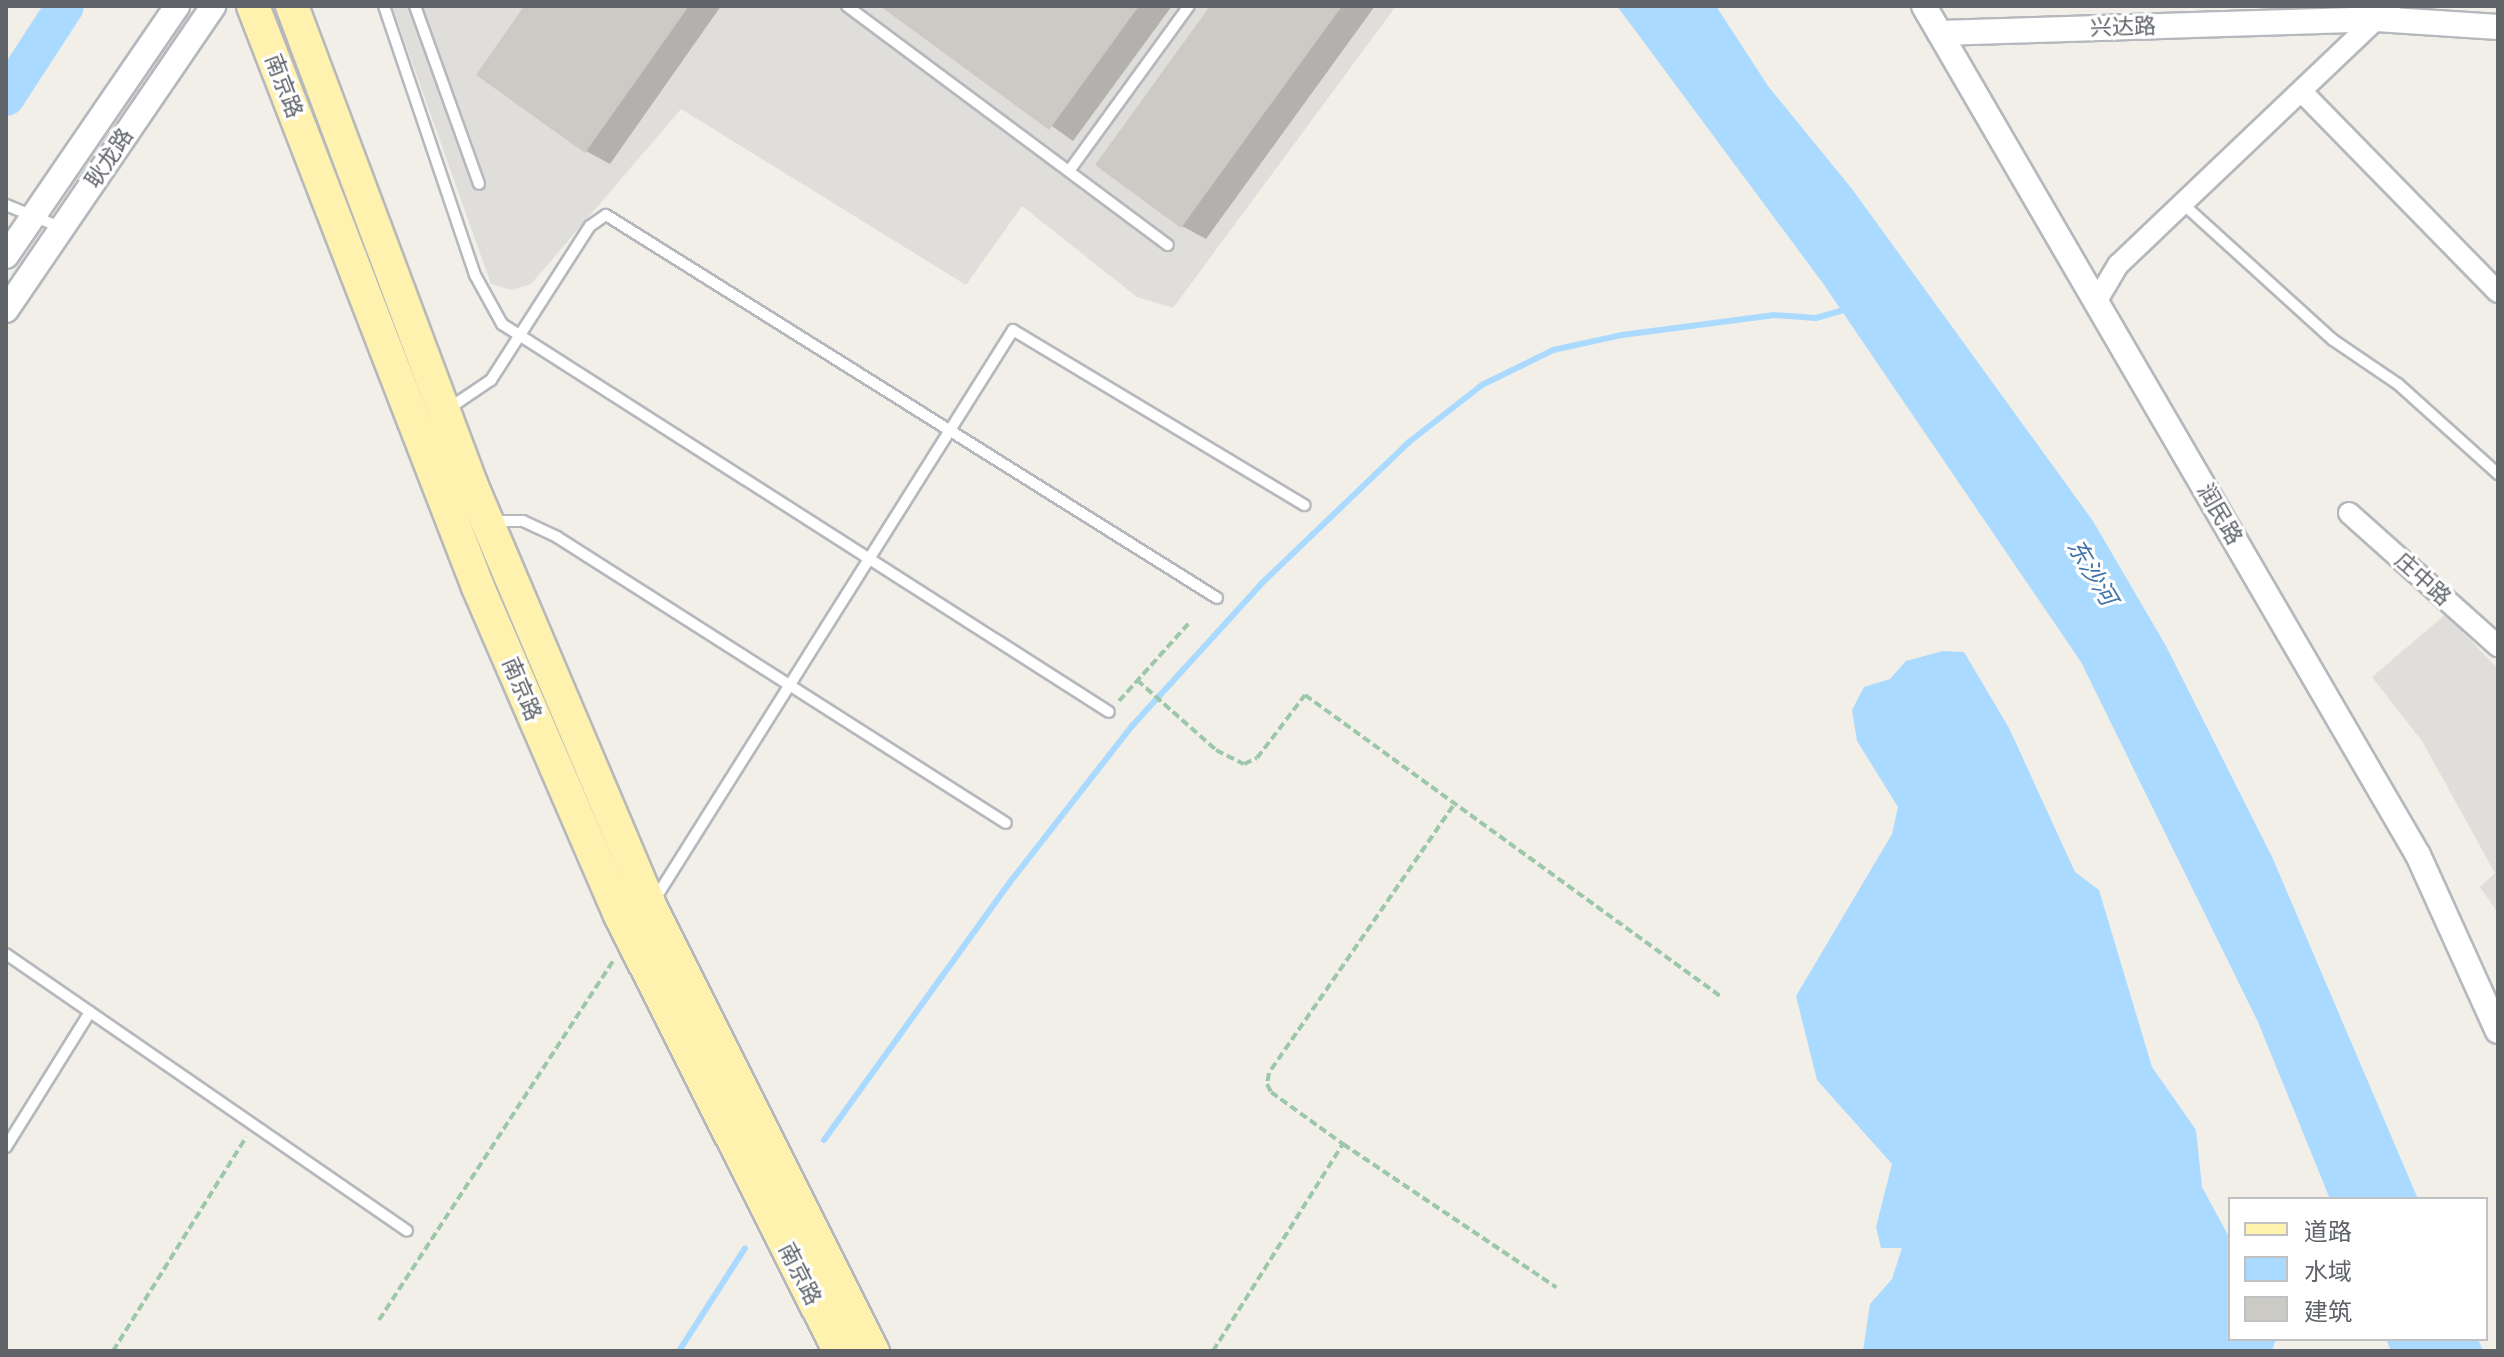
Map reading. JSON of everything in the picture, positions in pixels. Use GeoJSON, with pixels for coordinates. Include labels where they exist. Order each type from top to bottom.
{"type":"FeatureCollection","features":[{"type":"Feature","properties":{"kind":"main road","name":"南京路"},"geometry":{"type":"LineString","coordinates":[[253,6],[478,587],[630,935],[839,1351]]}},
{"type":"Feature","properties":{"kind":"main road","name":"南京路"},"geometry":{"type":"LineString","coordinates":[[292,6],[444,413],[651,908],[873,1351]]}},
{"type":"Feature","properties":{"kind":"street","name":"耿龙路"},"geometry":{"type":"LineString","coordinates":[[6,256],[177,6]]}},
{"type":"Feature","properties":{"kind":"street","name":"耿龙路"},"geometry":{"type":"LineString","coordinates":[[6,310],[213,6]]}},
{"type":"Feature","properties":{"kind":"street","name":"润民路"},"geometry":{"type":"LineString","coordinates":[[1924,6],[2418,855],[2498,1031]]}},
{"type":"Feature","properties":{"kind":"street","name":"兴达路"},"geometry":{"type":"LineString","coordinates":[[1940,33],[2384,12],[2498,27]]}},
{"type":"Feature","properties":{"kind":"street"},"geometry":{"type":"LineString","coordinates":[[2096,302],[2118,265],[2384,12]]}},
{"type":"Feature","properties":{"kind":"street"},"geometry":{"type":"LineString","coordinates":[[2302,92],[2498,292]]}},
{"type":"Feature","properties":{"kind":"street","name":"庄中路"},"geometry":{"type":"LineString","coordinates":[[2349,513],[2498,646]]}},
{"type":"Feature","properties":{"kind":"lane"},"geometry":{"type":"LineString","coordinates":[[384,6],[475,275],[492,312],[520,335],[1109,712]]}},
{"type":"Feature","properties":{"kind":"lane"},"geometry":{"type":"LineString","coordinates":[[415,6],[479,184]]}},
{"type":"Feature","properties":{"kind":"lane"},"geometry":{"type":"LineString","coordinates":[[847,6],[1168,245]]}},
{"type":"Feature","properties":{"kind":"lane"},"geometry":{"type":"LineString","coordinates":[[1069,171],[1189,6]]}},
{"type":"Feature","properties":{"kind":"lane"},"geometry":{"type":"LineString","coordinates":[[2183,204],[2333,340],[2398,384],[2498,474]]}},
{"type":"Feature","properties":{"kind":"lane"},"geometry":{"type":"LineString","coordinates":[[6,205],[62,228]]}},
{"type":"Feature","properties":{"kind":"lane"},"geometry":{"type":"LineString","coordinates":[[444,413],[491,380],[590,226],[606,215],[1217,598]]}},
{"type":"Feature","properties":{"kind":"lane"},"geometry":{"type":"LineString","coordinates":[[651,908],[1013,330],[1304,505]]}},
{"type":"Feature","properties":{"kind":"lane"},"geometry":{"type":"LineString","coordinates":[[487,521],[523,521],[557,537],[1006,823]]}},
{"type":"Feature","properties":{"kind":"lane"},"geometry":{"type":"LineString","coordinates":[[6,954],[407,1231]]}},
{"type":"Feature","properties":{"kind":"lane"},"geometry":{"type":"LineString","coordinates":[[6,1147],[90,1012]]}},
{"type":"Feature","properties":{"kind":"path"},"geometry":{"type":"LineString","coordinates":[[1109,712],[1190,622]]}},
{"type":"Feature","properties":{"kind":"path"},"geometry":{"type":"LineString","coordinates":[[1137,680],[1216,750],[1244,764],[1257,758],[1305,695],[1454,806],[1723,998]]}},
{"type":"Feature","properties":{"kind":"path"},"geometry":{"type":"LineString","coordinates":[[1454,806],[1269,1073],[1271,1092],[1556,1287]]}},
{"type":"Feature","properties":{"kind":"path"},"geometry":{"type":"LineString","coordinates":[[379,1320],[630,935]]}},
{"type":"Feature","properties":{"kind":"path"},"geometry":{"type":"LineString","coordinates":[[113,1351],[253,1125]]}},
{"type":"Feature","properties":{"kind":"path"},"geometry":{"type":"LineString","coordinates":[[1213,1351],[1343,1144]]}},
{"type":"Feature","properties":{"kind":"shaded area"},"geometry":{"type":"Polygon","coordinates":[[[392,6],[1396,6],[1173,308],[1137,297],[1022,206],[966,285],[681,109],[531,284],[512,290],[491,284],[392,6]]]}},
{"type":"Feature","properties":{"kind":"shaded area"},"geometry":{"type":"Polygon","coordinates":[[[2446,614],[2498,669],[2498,913],[2480,887],[2495,873],[2422,741],[2372,677],[2446,614]]]}},
{"type":"Feature","properties":{"kind":"water","name":"东沙河"},"geometry":{"type":"Polygon","coordinates":[[[1617,6],[1716,6],[1768,86],[1852,189],[2093,521],[2166,646],[2273,859],[2417,1197],[2329,1197],[2258,1022],[2081,662],[1822,282],[1617,6]]]}},
{"type":"Feature","properties":{"kind":"water"},"geometry":{"type":"Polygon","coordinates":[[[1943,651],[1964,652],[2009,728],[2075,872],[2099,890],[2152,1067],[2196,1130],[2202,1187],[2228,1235],[2228,1341],[2275,1341],[2272,1351],[1863,1351],[1870,1304],[1892,1279],[1902,1248],[1881,1248],[1876,1227],[1892,1164],[1817,1080],[1796,996],[1892,834],[1898,807],[1857,741],[1852,710],[1864,687],[1890,679],[1906,661],[1943,651]]]}},
{"type":"Feature","properties":{"kind":"water"},"geometry":{"type":"Polygon","coordinates":[[[2387,1341],[2479,1341],[2483,1351],[2391,1351],[2387,1341]]]}},
{"type":"Feature","properties":{"kind":"building"},"geometry":{"type":"Polygon","coordinates":[[[524,6],[689,6],[585,153],[476,75],[524,6]]]}},
{"type":"Feature","properties":{"kind":"building"},"geometry":{"type":"Polygon","coordinates":[[[880,6],[1139,6],[1049,130],[880,6]]]}},
{"type":"Feature","properties":{"kind":"building"},"geometry":{"type":"Polygon","coordinates":[[[1210,6],[1342,6],[1181,228],[1095,165],[1210,6]]]}},
{"type":"Feature","properties":{"kind":"waterway"},"geometry":{"type":"LineString","coordinates":[[6,97],[65,6]]}},
{"type":"Feature","properties":{"kind":"waterway"},"geometry":{"type":"LineString","coordinates":[[824,1140],[1010,882],[1132,726],[1261,584],[1409,442],[1482,385],[1553,350],[1622,335],[1773,315],[1816,318],[1848,309]]}},
{"type":"Feature","properties":{"kind":"waterway"},"geometry":{"type":"LineString","coordinates":[[679,1351],[745,1248]]}}]}
